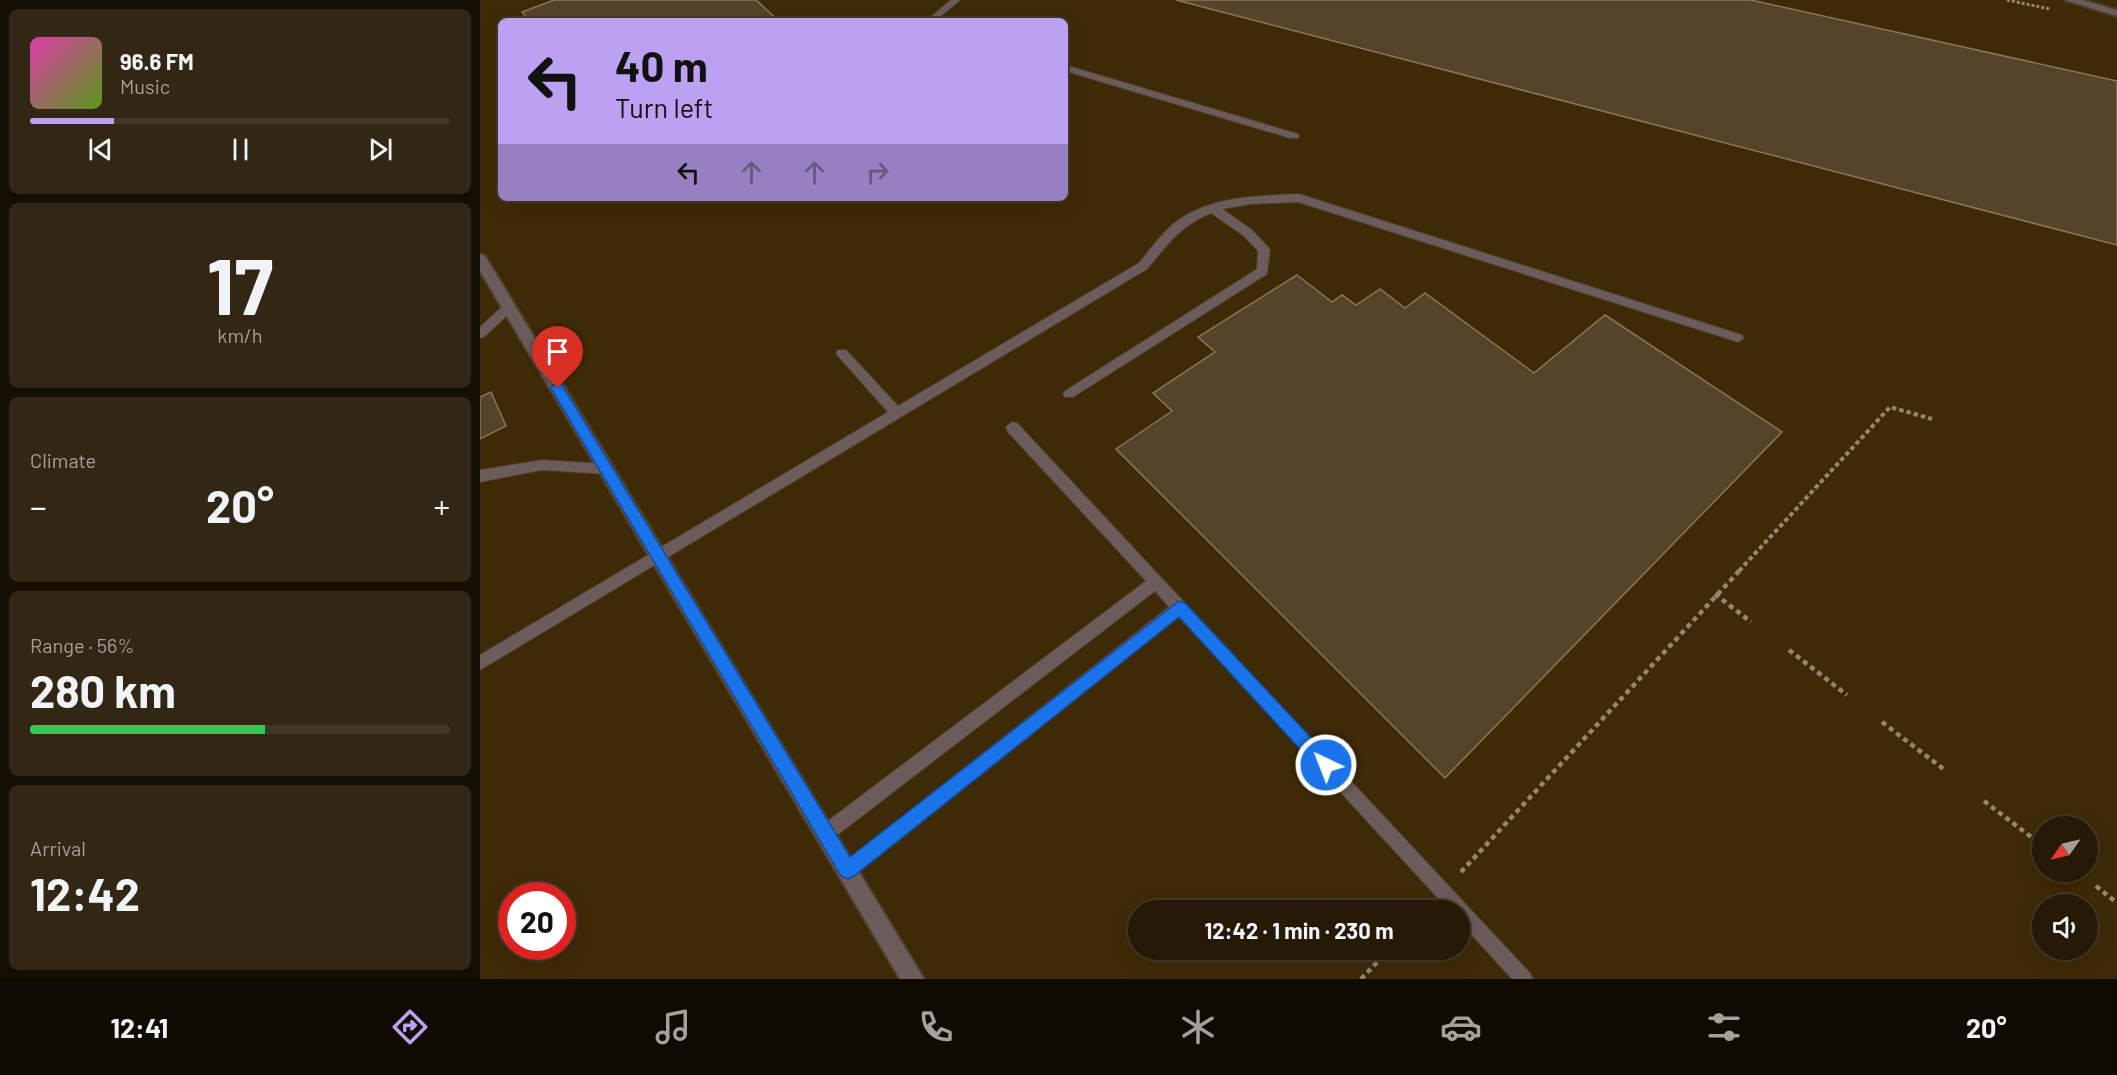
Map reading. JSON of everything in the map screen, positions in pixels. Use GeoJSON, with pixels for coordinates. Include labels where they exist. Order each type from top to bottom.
{"type":"FeatureCollection","features":[{"type":"Feature","properties":{"kind":"street"},"geometry":{"type":"LineString","coordinates":[[2070,0],[2117,13]]}},
{"type":"Feature","properties":{"kind":"street"},"geometry":{"type":"LineString","coordinates":[[2103,0],[2117,2]]}},
{"type":"Feature","properties":{"kind":"street"},"geometry":{"type":"LineString","coordinates":[[480,259],[913,979]]}},
{"type":"Feature","properties":{"kind":"lane"},"geometry":{"type":"LineString","coordinates":[[934,18],[956,0]]}},
{"type":"Feature","properties":{"kind":"lane"},"geometry":{"type":"LineString","coordinates":[[1068,69],[1294,136]]}},
{"type":"Feature","properties":{"kind":"lane"},"geometry":{"type":"LineString","coordinates":[[480,663],[1143,266],[1176,227],[1211,208],[1248,199],[1299,198],[1738,338]]}},
{"type":"Feature","properties":{"kind":"lane"},"geometry":{"type":"LineString","coordinates":[[1070,394],[1263,272],[1264,250],[1248,233],[1211,208]]}},
{"type":"Feature","properties":{"kind":"lane"},"geometry":{"type":"LineString","coordinates":[[480,334],[509,307]]}},
{"type":"Feature","properties":{"kind":"lane"},"geometry":{"type":"LineString","coordinates":[[842,353],[897,414]]}},
{"type":"Feature","properties":{"kind":"lane"},"geometry":{"type":"LineString","coordinates":[[1012,427],[1524,979]]}},
{"type":"Feature","properties":{"kind":"lane"},"geometry":{"type":"LineString","coordinates":[[480,476],[542,465],[606,470]]}},
{"type":"Feature","properties":{"kind":"lane"},"geometry":{"type":"LineString","coordinates":[[826,833],[1156,582]]}},
{"type":"Feature","properties":{"kind":"lane"},"geometry":{"type":"LineString","coordinates":[[848,870],[1179,608]]}},
{"type":"Feature","properties":{"kind":"path"},"geometry":{"type":"LineString","coordinates":[[1460,873],[1890,407],[1932,419]]}},
{"type":"Feature","properties":{"kind":"path"},"geometry":{"type":"LineString","coordinates":[[1715,594],[1751,622]]}},
{"type":"Feature","properties":{"kind":"path"},"geometry":{"type":"LineString","coordinates":[[1788,650],[1847,695]]}},
{"type":"Feature","properties":{"kind":"path"},"geometry":{"type":"LineString","coordinates":[[1882,722],[1946,771]]}},
{"type":"Feature","properties":{"kind":"path"},"geometry":{"type":"LineString","coordinates":[[1984,801],[2032,838]]}},
{"type":"Feature","properties":{"kind":"path"},"geometry":{"type":"LineString","coordinates":[[2096,886],[2117,903]]}},
{"type":"Feature","properties":{"kind":"path"},"geometry":{"type":"LineString","coordinates":[[1361,979],[1379,960]]}},
{"type":"Feature","properties":{"kind":"shaded area"},"geometry":{"type":"Polygon","coordinates":[[[480,0],[2117,0],[2117,979],[480,979],[480,0]]]}},
{"type":"Feature","properties":{"kind":"building"},"geometry":{"type":"Polygon","coordinates":[[[554,0],[756,0],[776,18],[527,18],[522,12],[554,0]]]}},
{"type":"Feature","properties":{"kind":"building"},"geometry":{"type":"Polygon","coordinates":[[[1176,0],[1751,0],[2117,81],[2117,245],[1176,0]]]}},
{"type":"Feature","properties":{"kind":"building"},"geometry":{"type":"Polygon","coordinates":[[[1297,275],[1332,302],[1342,295],[1356,305],[1380,289],[1405,308],[1425,293],[1534,373],[1605,315],[1782,432],[1445,778],[1116,449],[1172,411],[1153,393],[1215,352],[1198,337],[1297,275]]]}},
{"type":"Feature","properties":{"kind":"building"},"geometry":{"type":"Polygon","coordinates":[[[491,392],[506,426],[480,439],[480,397],[491,392]]]}},
{"type":"Feature","properties":{"kind":"route"},"geometry":{"type":"LineString","coordinates":[[558,388],[848,870],[1179,608],[1326,765]]}}]}
